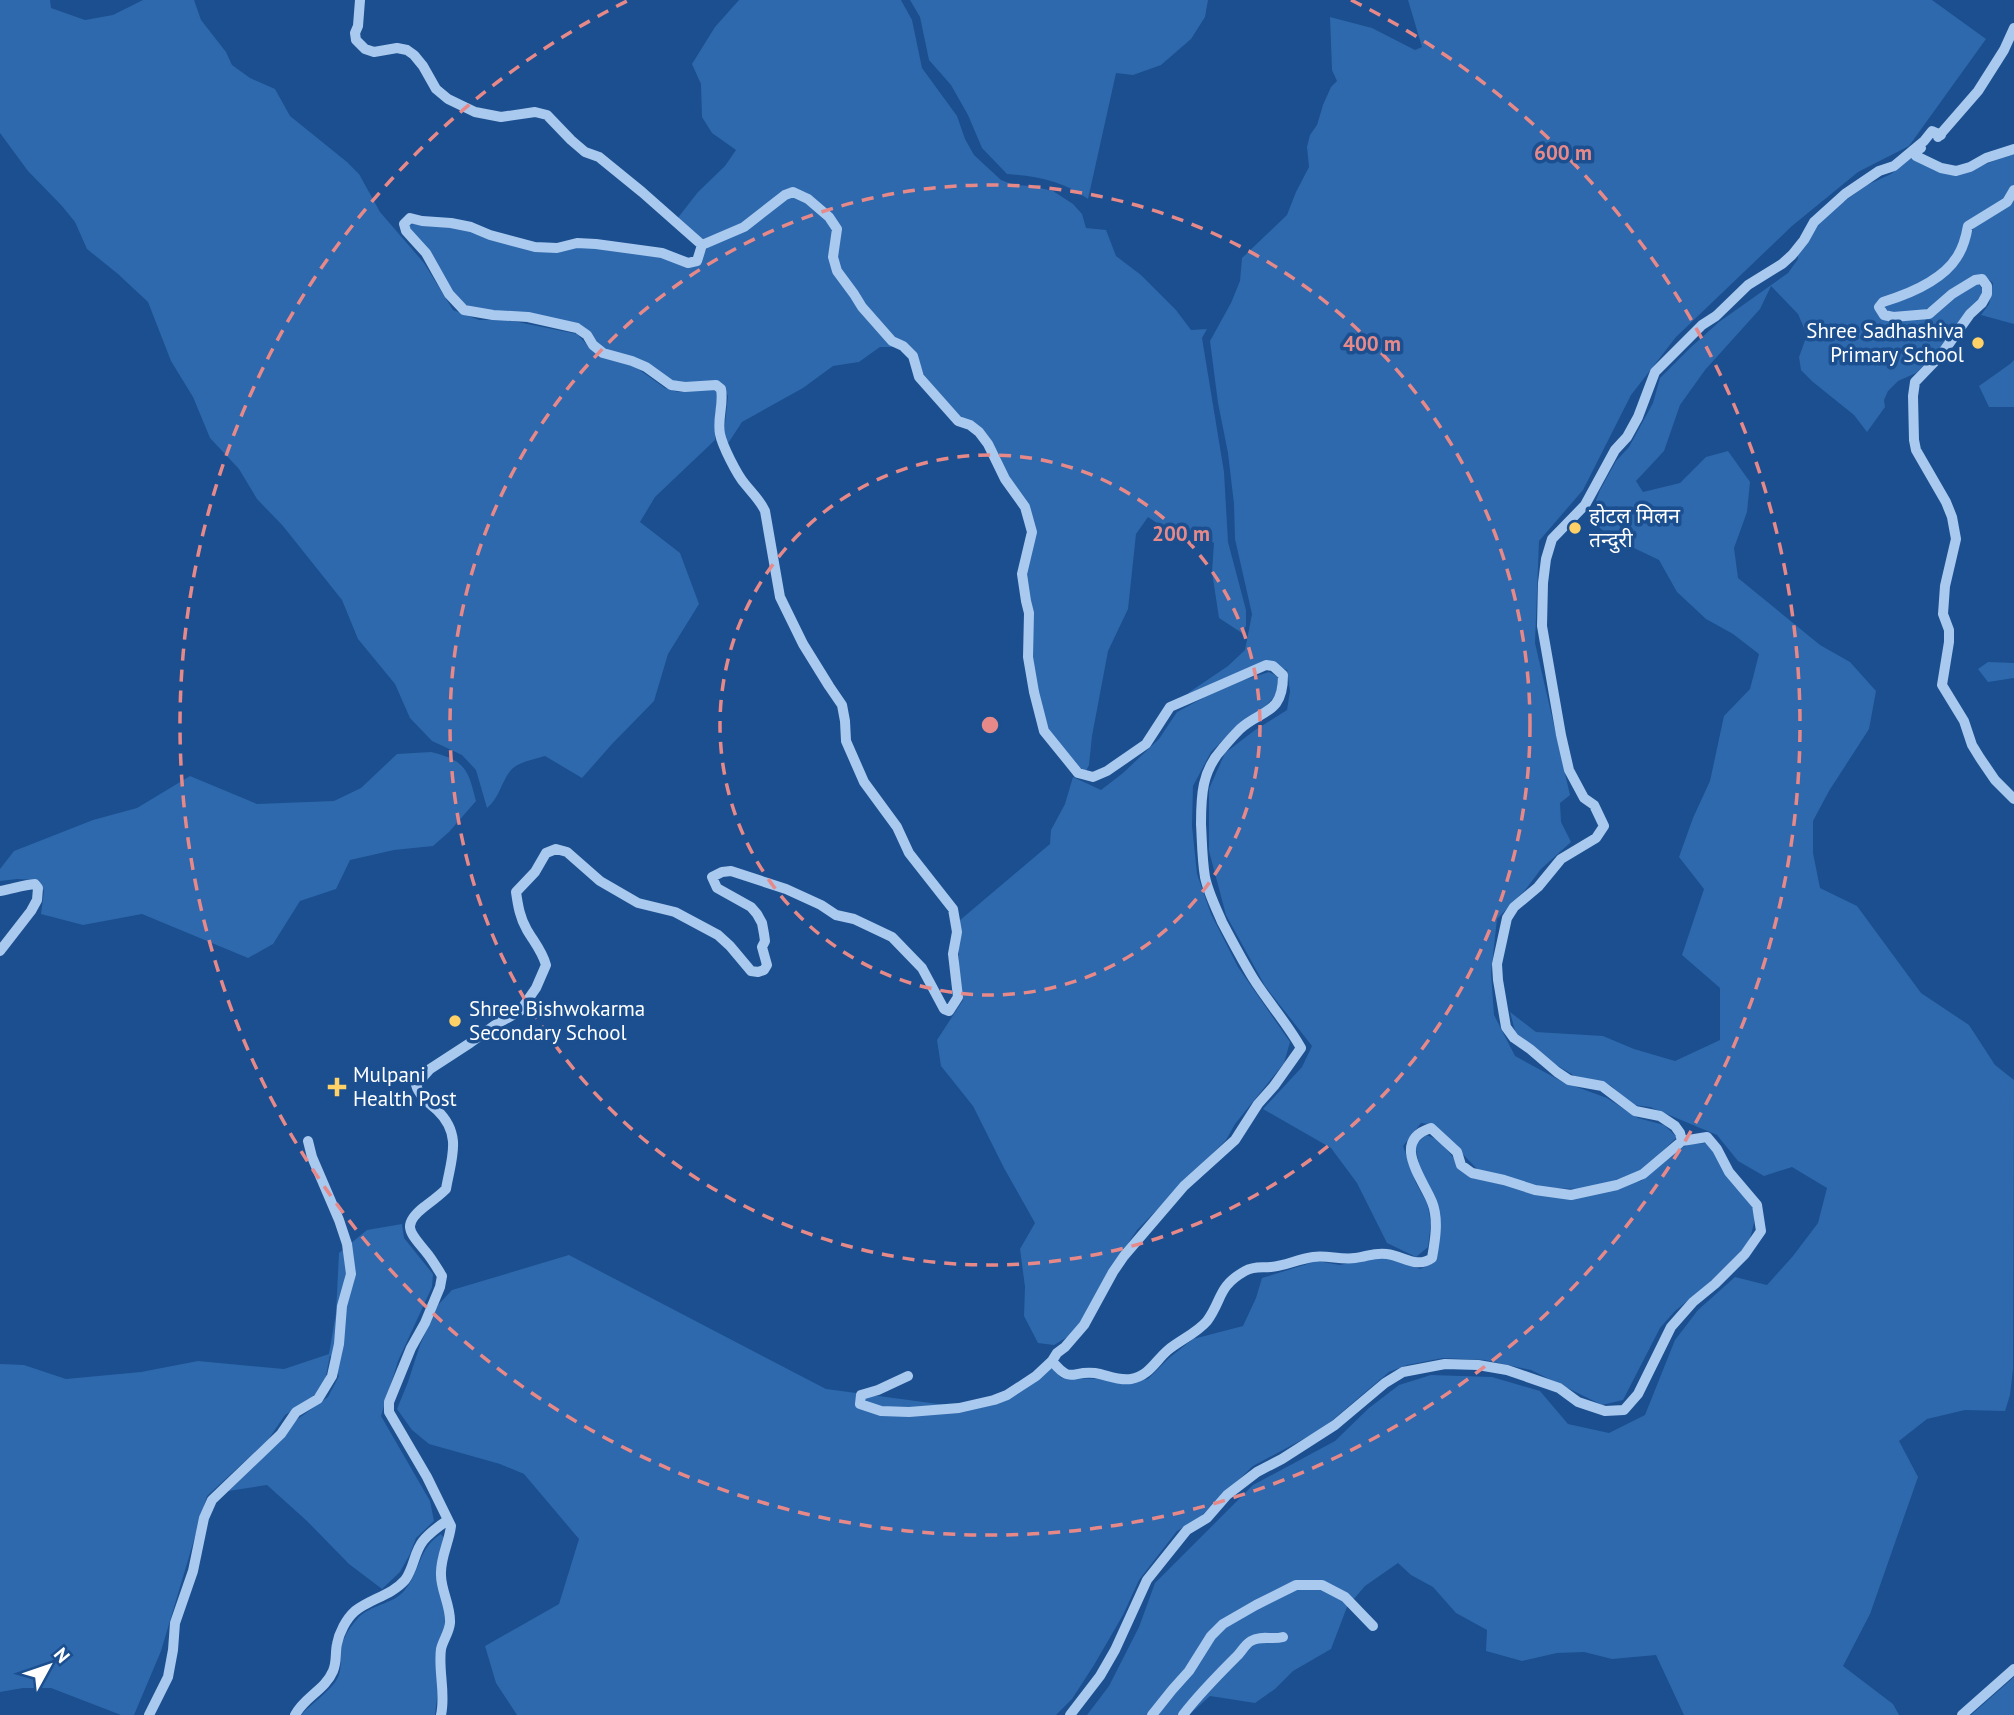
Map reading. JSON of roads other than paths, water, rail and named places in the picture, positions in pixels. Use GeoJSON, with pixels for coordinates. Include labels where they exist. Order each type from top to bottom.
{"type":"FeatureCollection","features":[{"type":"Feature","properties":{"kind":"street"},"geometry":{"type":"LineString","coordinates":[[360,0],[355,33],[356,40],[365,49],[374,52],[397,48],[407,50],[423,66],[436,89],[464,108],[487,116],[501,117],[535,112],[547,115],[585,152],[599,158],[642,192],[702,245]]}},
{"type":"Feature","properties":{"kind":"street"},"geometry":{"type":"LineString","coordinates":[[2014,28],[2004,50],[1978,91],[1954,116],[1941,135],[1914,153],[1941,169],[1956,171],[2014,149]]}},
{"type":"Feature","properties":{"kind":"street"},"geometry":{"type":"LineString","coordinates":[[1682,1141],[1675,1126],[1660,1116],[1635,1111],[1602,1086],[1569,1080],[1514,1038],[1506,1027],[1497,964],[1507,918],[1514,907],[1538,887],[1561,859],[1596,838],[1604,826],[1594,805],[1584,798],[1565,758],[1542,626],[1546,559],[1552,539],[1585,505],[1615,450],[1627,437],[1655,372],[1702,325],[1716,316],[1748,285],[1792,255],[1814,222],[1846,194],[1879,171],[1894,166],[1932,131],[1941,135]]}},
{"type":"Feature","properties":{"kind":"street"},"geometry":{"type":"LineString","coordinates":[[2014,190],[2007,202],[1968,226],[1957,258],[1940,275],[1918,288],[1883,302],[1879,307],[1884,314],[1893,317],[1929,314],[1952,294],[1975,280],[1982,279],[1987,286],[1987,294],[1982,303],[1970,314],[1941,355],[1915,382],[1914,440],[1922,463],[1952,517],[1956,539],[1945,586],[1943,614],[1949,630],[1949,642],[1942,685],[1964,721],[1972,745],[1980,758],[1995,780],[2014,799]]}},
{"type":"Feature","properties":{"kind":"street"},"geometry":{"type":"LineString","coordinates":[[441,1715],[444,1703],[441,1647],[450,1623],[441,1577],[442,1559],[451,1526],[389,1412],[389,1402],[411,1348],[425,1324],[442,1276],[426,1251],[415,1240],[409,1229],[410,1223],[423,1207],[446,1189],[455,1145],[449,1126],[418,1091],[416,1085],[430,1069],[520,1011],[536,988],[546,965],[519,913],[516,892],[535,872],[546,853],[555,849],[567,852],[594,877],[638,903],[676,912],[718,935],[751,971],[758,972],[764,970],[767,965],[762,947],[765,941],[762,923],[751,907],[717,888],[712,877],[731,871],[786,889],[836,915],[854,919],[892,937],[922,968],[944,1009],[949,1011],[958,997],[953,954],[957,932],[953,909],[909,853],[897,827],[864,782],[846,741],[842,705],[788,616],[780,597],[765,511],[760,499],[737,473],[724,448],[719,422],[723,398],[721,389],[716,385],[671,385],[646,367],[603,353],[577,328],[528,317],[464,310],[449,294],[434,264],[406,231],[404,224],[410,218],[452,223],[536,247],[596,244],[662,253],[688,263],[697,261],[702,245],[744,227],[785,195],[793,192],[814,203],[829,217],[837,229],[833,257],[837,271],[862,307],[892,341],[903,346],[913,356],[919,377],[958,421],[979,432],[1005,479],[1025,506],[1032,532],[1022,574],[1030,613],[1028,657],[1034,692],[1044,731],[1078,773],[1093,777],[1107,771],[1146,744],[1170,707],[1194,695],[1266,665],[1273,666],[1283,675],[1283,689],[1276,704],[1264,715],[1240,729],[1206,773],[1201,803],[1202,854],[1205,878],[1233,944],[1254,980],[1286,1022],[1301,1048],[1234,1140],[1184,1186],[1125,1255],[1084,1325],[1036,1376],[1007,1395],[959,1408],[881,1411],[860,1404],[861,1395],[908,1376]]}},
{"type":"Feature","properties":{"kind":"street"},"geometry":{"type":"LineString","coordinates":[[0,891],[35,884],[38,888],[37,900],[31,911],[0,951]]}},
{"type":"Feature","properties":{"kind":"street"},"geometry":{"type":"LineString","coordinates":[[1052,1361],[1062,1373],[1074,1376],[1090,1373],[1131,1379],[1145,1375],[1169,1349],[1205,1324],[1224,1287],[1256,1266],[1278,1266],[1317,1256],[1357,1258],[1376,1253],[1418,1263],[1426,1262],[1432,1258],[1436,1219],[1432,1202],[1411,1158],[1411,1147],[1418,1133],[1431,1128],[1457,1152],[1461,1165],[1472,1173],[1535,1190],[1571,1195],[1617,1185],[1643,1174],[1682,1141],[1707,1137],[1729,1172],[1757,1205],[1761,1231],[1745,1254],[1693,1302],[1671,1327],[1638,1394],[1624,1410],[1605,1411],[1578,1402],[1559,1388],[1507,1370],[1478,1365],[1445,1364],[1403,1372],[1385,1383],[1335,1425],[1257,1472],[1227,1495],[1207,1518],[1187,1530],[1147,1580],[1110,1659],[1070,1715]]}},
{"type":"Feature","properties":{"kind":"street"},"geometry":{"type":"LineString","coordinates":[[149,1715],[168,1677],[175,1623],[193,1571],[204,1518],[212,1500],[281,1434],[296,1412],[318,1399],[332,1376],[339,1343],[342,1306],[351,1274],[347,1244],[308,1141]]}},
{"type":"Feature","properties":{"kind":"street"},"geometry":{"type":"LineString","coordinates":[[295,1715],[333,1671],[337,1644],[347,1620],[356,1611],[403,1582],[413,1566],[422,1542],[448,1520]]}},
{"type":"Feature","properties":{"kind":"street"},"geometry":{"type":"LineString","coordinates":[[1152,1715],[1189,1671],[1210,1636],[1240,1614],[1296,1585],[1322,1585],[1345,1597],[1373,1626]]}},
{"type":"Feature","properties":{"kind":"street"},"geometry":{"type":"LineString","coordinates":[[1183,1715],[1245,1645],[1253,1639],[1274,1640],[1283,1637]]}},
{"type":"Feature","properties":{"kind":"street"},"geometry":{"type":"LineString","coordinates":[[1962,1715],[2014,1669]]}},
{"type":"Feature","properties":{"kind":"place","name":"Shree Sadhashiva Primary School"},"geometry":{"type":"Point","coordinates":[1978,343]}},
{"type":"Feature","properties":{"kind":"place","name":"होटल मिलन तन्दुरी"},"geometry":{"type":"Point","coordinates":[1575,528]}},
{"type":"Feature","properties":{"kind":"place","name":"Shree Bishwokarma Secondary School"},"geometry":{"type":"Point","coordinates":[455,1021]}},
{"type":"Feature","properties":{"kind":"place","name":"Mulpani Health Post"},"geometry":{"type":"Point","coordinates":[337,1087]}}]}
